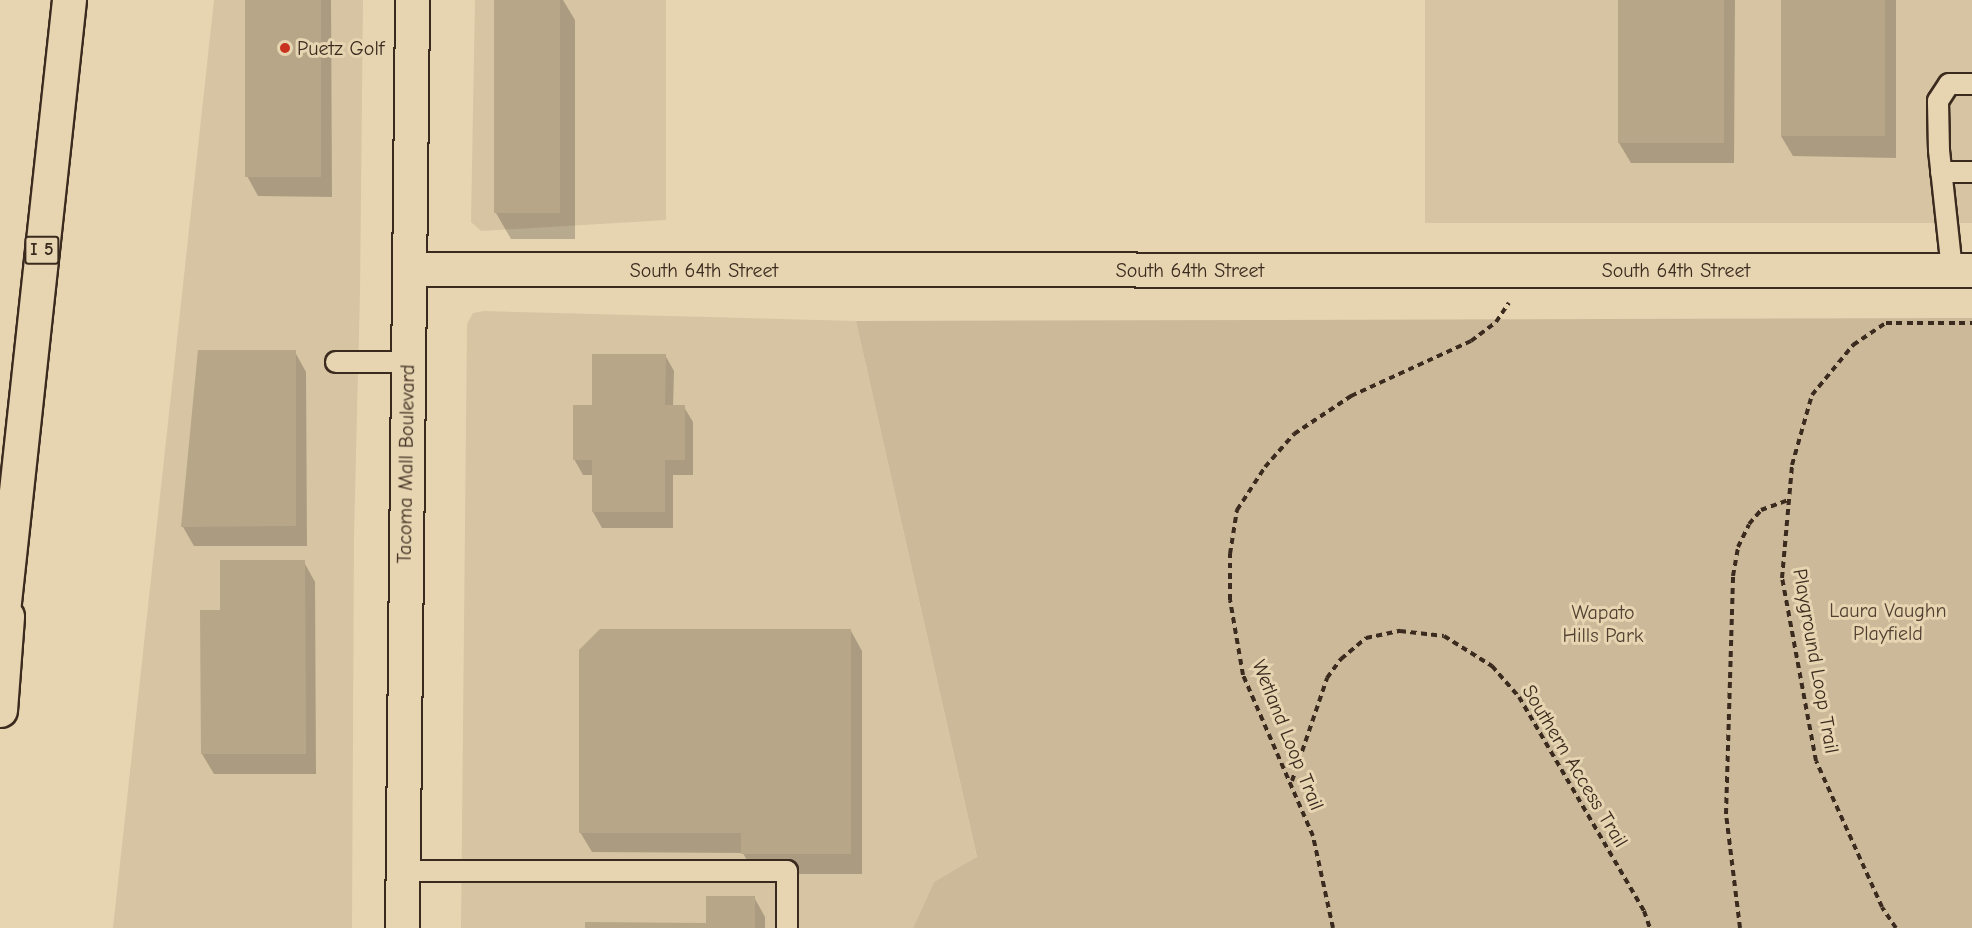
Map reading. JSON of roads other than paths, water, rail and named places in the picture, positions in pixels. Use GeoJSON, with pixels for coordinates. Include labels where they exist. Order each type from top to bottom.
{"type":"FeatureCollection","features":[{"type":"Feature","properties":{"kind":"main road","name":"I 5"},"geometry":{"type":"LineString","coordinates":[[0,639],[69,0]]}},
{"type":"Feature","properties":{"kind":"main road","name":"Tacoma Mall Boulevard"},"geometry":{"type":"LineString","coordinates":[[402,928],[412,0]]}},
{"type":"Feature","properties":{"kind":"main road","name":"South 64th Street"},"geometry":{"type":"LineString","coordinates":[[409,269],[1962,270]]}},
{"type":"Feature","properties":{"kind":"main road"},"geometry":{"type":"LineString","coordinates":[[0,710],[15,501]]}},
{"type":"Feature","properties":{"kind":"lane"},"geometry":{"type":"LineString","coordinates":[[1962,270],[1941,172],[1938,101],[1949,84],[1972,84]]}},
{"type":"Feature","properties":{"kind":"lane"},"geometry":{"type":"LineString","coordinates":[[1941,172],[1972,172]]}},
{"type":"Feature","properties":{"kind":"lane"},"geometry":{"type":"LineString","coordinates":[[336,362],[407,362]]}},
{"type":"Feature","properties":{"kind":"lane"},"geometry":{"type":"LineString","coordinates":[[402,871],[787,871],[787,928]]}},
{"type":"Feature","properties":{"kind":"place","name":"Puetz Golf"},"geometry":{"type":"Point","coordinates":[285,48]}},
{"type":"Feature","properties":{"kind":"park label","name":"Laura Vaughn Playfield"},"geometry":{"type":"Point","coordinates":[1888,622]}},
{"type":"Feature","properties":{"kind":"park label","name":"Wapato Hills Park"},"geometry":{"type":"Point","coordinates":[1603,624]}}]}
